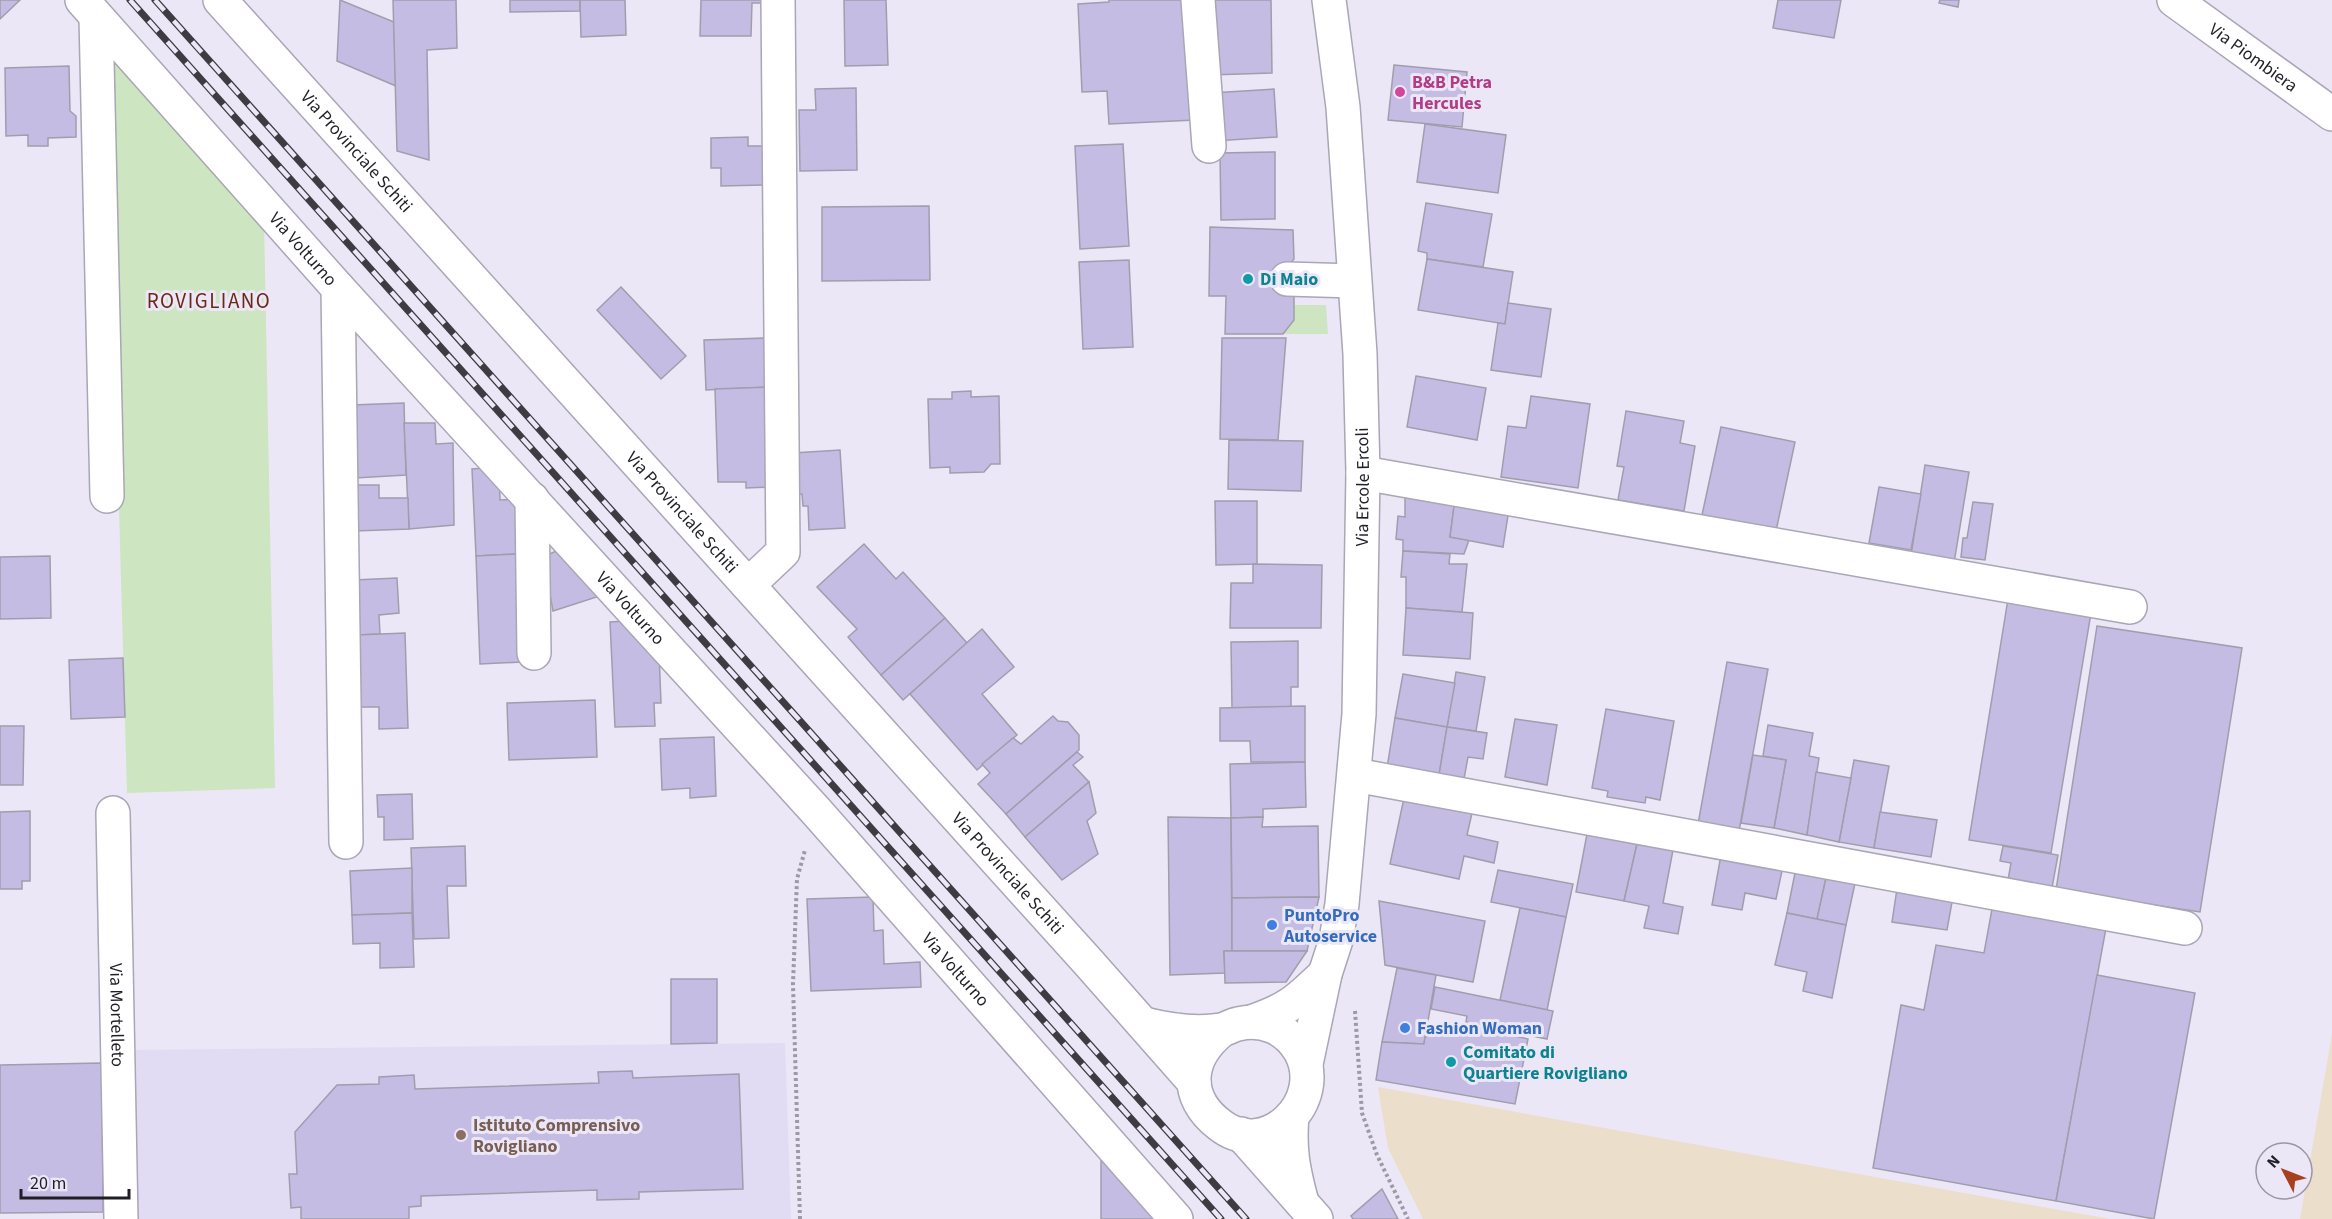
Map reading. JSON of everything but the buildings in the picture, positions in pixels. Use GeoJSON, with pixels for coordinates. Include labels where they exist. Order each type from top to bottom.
{"type":"FeatureCollection","features":[{"type":"Feature","properties":{"kind":"street","name":"Via Provinciale Schiti"},"geometry":{"type":"LineString","coordinates":[[220,0],[1144,1024],[1194,1082],[1199,1101],[1209,1116],[1224,1128],[1242,1134],[1256,1135],[1269,1132],[1292,1116],[1301,1105],[1308,1078],[1306,1064]]}},
{"type":"Feature","properties":{"kind":"street"},"geometry":{"type":"LineString","coordinates":[[748,585],[783,552],[778,0]]}},
{"type":"Feature","properties":{"kind":"street"},"geometry":{"type":"LineString","coordinates":[[1198,0],[1209,146]]}},
{"type":"Feature","properties":{"kind":"street","name":"Via Ercole Ercoli"},"geometry":{"type":"LineString","coordinates":[[1306,1064],[1325,974],[1336,940],[1342,904],[1359,714],[1363,473],[1360,354],[1343,107],[1329,0]]}},
{"type":"Feature","properties":{"kind":"street","name":"Via Piombiera"},"geometry":{"type":"LineString","coordinates":[[2174,0],[2332,114]]}},
{"type":"Feature","properties":{"kind":"street"},"geometry":{"type":"LineString","coordinates":[[89,8],[107,496]]}},
{"type":"Feature","properties":{"kind":"street","name":"Via Volturno"},"geometry":{"type":"LineString","coordinates":[[89,8],[338,288],[816,812],[1176,1219]]}},
{"type":"Feature","properties":{"kind":"street"},"geometry":{"type":"LineString","coordinates":[[1287,279],[1354,281]]}},
{"type":"Feature","properties":{"kind":"street"},"geometry":{"type":"LineString","coordinates":[[338,288],[346,842]]}},
{"type":"Feature","properties":{"kind":"street"},"geometry":{"type":"LineString","coordinates":[[1363,473],[2130,608]]}},
{"type":"Feature","properties":{"kind":"street"},"geometry":{"type":"LineString","coordinates":[[532,500],[534,653]]}},
{"type":"Feature","properties":{"kind":"street"},"geometry":{"type":"LineString","coordinates":[[1355,775],[2185,928]]}},
{"type":"Feature","properties":{"kind":"street","name":"Via Mortelleto"},"geometry":{"type":"LineString","coordinates":[[113,813],[121,1219]]}},
{"type":"Feature","properties":{"kind":"street","name":"Via Ercole Ercoli"},"geometry":{"type":"LineString","coordinates":[[1236,1026],[1281,1011],[1297,1001],[1325,974]]}},
{"type":"Feature","properties":{"kind":"street"},"geometry":{"type":"LineString","coordinates":[[1144,1024],[1169,1030],[1266,1023],[1291,1038],[1306,1064]]}},
{"type":"Feature","properties":{"kind":"street"},"geometry":{"type":"LineString","coordinates":[[1194,1082],[1195,1067],[1201,1052],[1210,1040],[1236,1026]]}},
{"type":"Feature","properties":{"kind":"street","name":"Via Provinciale Schiti"},"geometry":{"type":"LineString","coordinates":[[1292,1116],[1290,1139],[1292,1165],[1309,1211]]}},
{"type":"Feature","properties":{"kind":"street","name":"Via Provinciale Schiti"},"geometry":{"type":"LineString","coordinates":[[1242,1134],[1309,1211]]}},
{"type":"Feature","properties":{"kind":"path"},"geometry":{"type":"LineString","coordinates":[[800,1219],[793,984],[794,937],[797,879],[816,812]]}},
{"type":"Feature","properties":{"kind":"path"},"geometry":{"type":"LineString","coordinates":[[1354,1008],[1362,1113],[1377,1155],[1408,1219]]}},
{"type":"Feature","properties":{"kind":"shaded area"},"geometry":{"type":"Polygon","coordinates":[[[2332,1034],[2332,1219],[2300,1219],[2303,1201],[2314,1201],[2313,1141],[2332,1034]]]}},
{"type":"Feature","properties":{"kind":"shaded area","name":"Istituto Comprensivo Rovigliano"},"geometry":{"type":"Polygon","coordinates":[[[785,1043],[791,1219],[136,1219],[133,1050],[785,1043]]]}},
{"type":"Feature","properties":{"kind":"shaded area"},"geometry":{"type":"Polygon","coordinates":[[[1378,1087],[2110,1219],[1423,1219],[1388,1148],[1378,1087]]]}},
{"type":"Feature","properties":{"kind":"green space"},"geometry":{"type":"Polygon","coordinates":[[[106,44],[264,220],[275,788],[127,793],[106,44]]]}},
{"type":"Feature","properties":{"kind":"green space"},"geometry":{"type":"Polygon","coordinates":[[[1287,305],[1326,305],[1328,334],[1283,334],[1287,305]]]}},
{"type":"Feature","properties":{"kind":"railway"},"geometry":{"type":"LineString","coordinates":[[130,0],[1221,1219]]}},
{"type":"Feature","properties":{"kind":"railway"},"geometry":{"type":"LineString","coordinates":[[155,0],[1246,1219]]}},
{"type":"Feature","properties":{"kind":"place","name":"B&B Petra Hercules"},"geometry":{"type":"Point","coordinates":[1400,92]}},
{"type":"Feature","properties":{"kind":"place","name":"Di Maio"},"geometry":{"type":"Point","coordinates":[1248,279]}},
{"type":"Feature","properties":{"kind":"place","name":"PuntoPro Autoservice"},"geometry":{"type":"Point","coordinates":[1272,925]}},
{"type":"Feature","properties":{"kind":"place","name":"Fashion Woman"},"geometry":{"type":"Point","coordinates":[1405,1028]}},
{"type":"Feature","properties":{"kind":"place","name":"Comitato di Quartiere Rovigliano"},"geometry":{"type":"Point","coordinates":[1451,1062]}},
{"type":"Feature","properties":{"kind":"place","name":"Istituto Comprensivo Rovigliano"},"geometry":{"type":"Point","coordinates":[461,1135]}},
{"type":"Feature","properties":{"kind":"district","name":"ROVIGLIANO"},"geometry":{"type":"Point","coordinates":[209,301]}}]}
